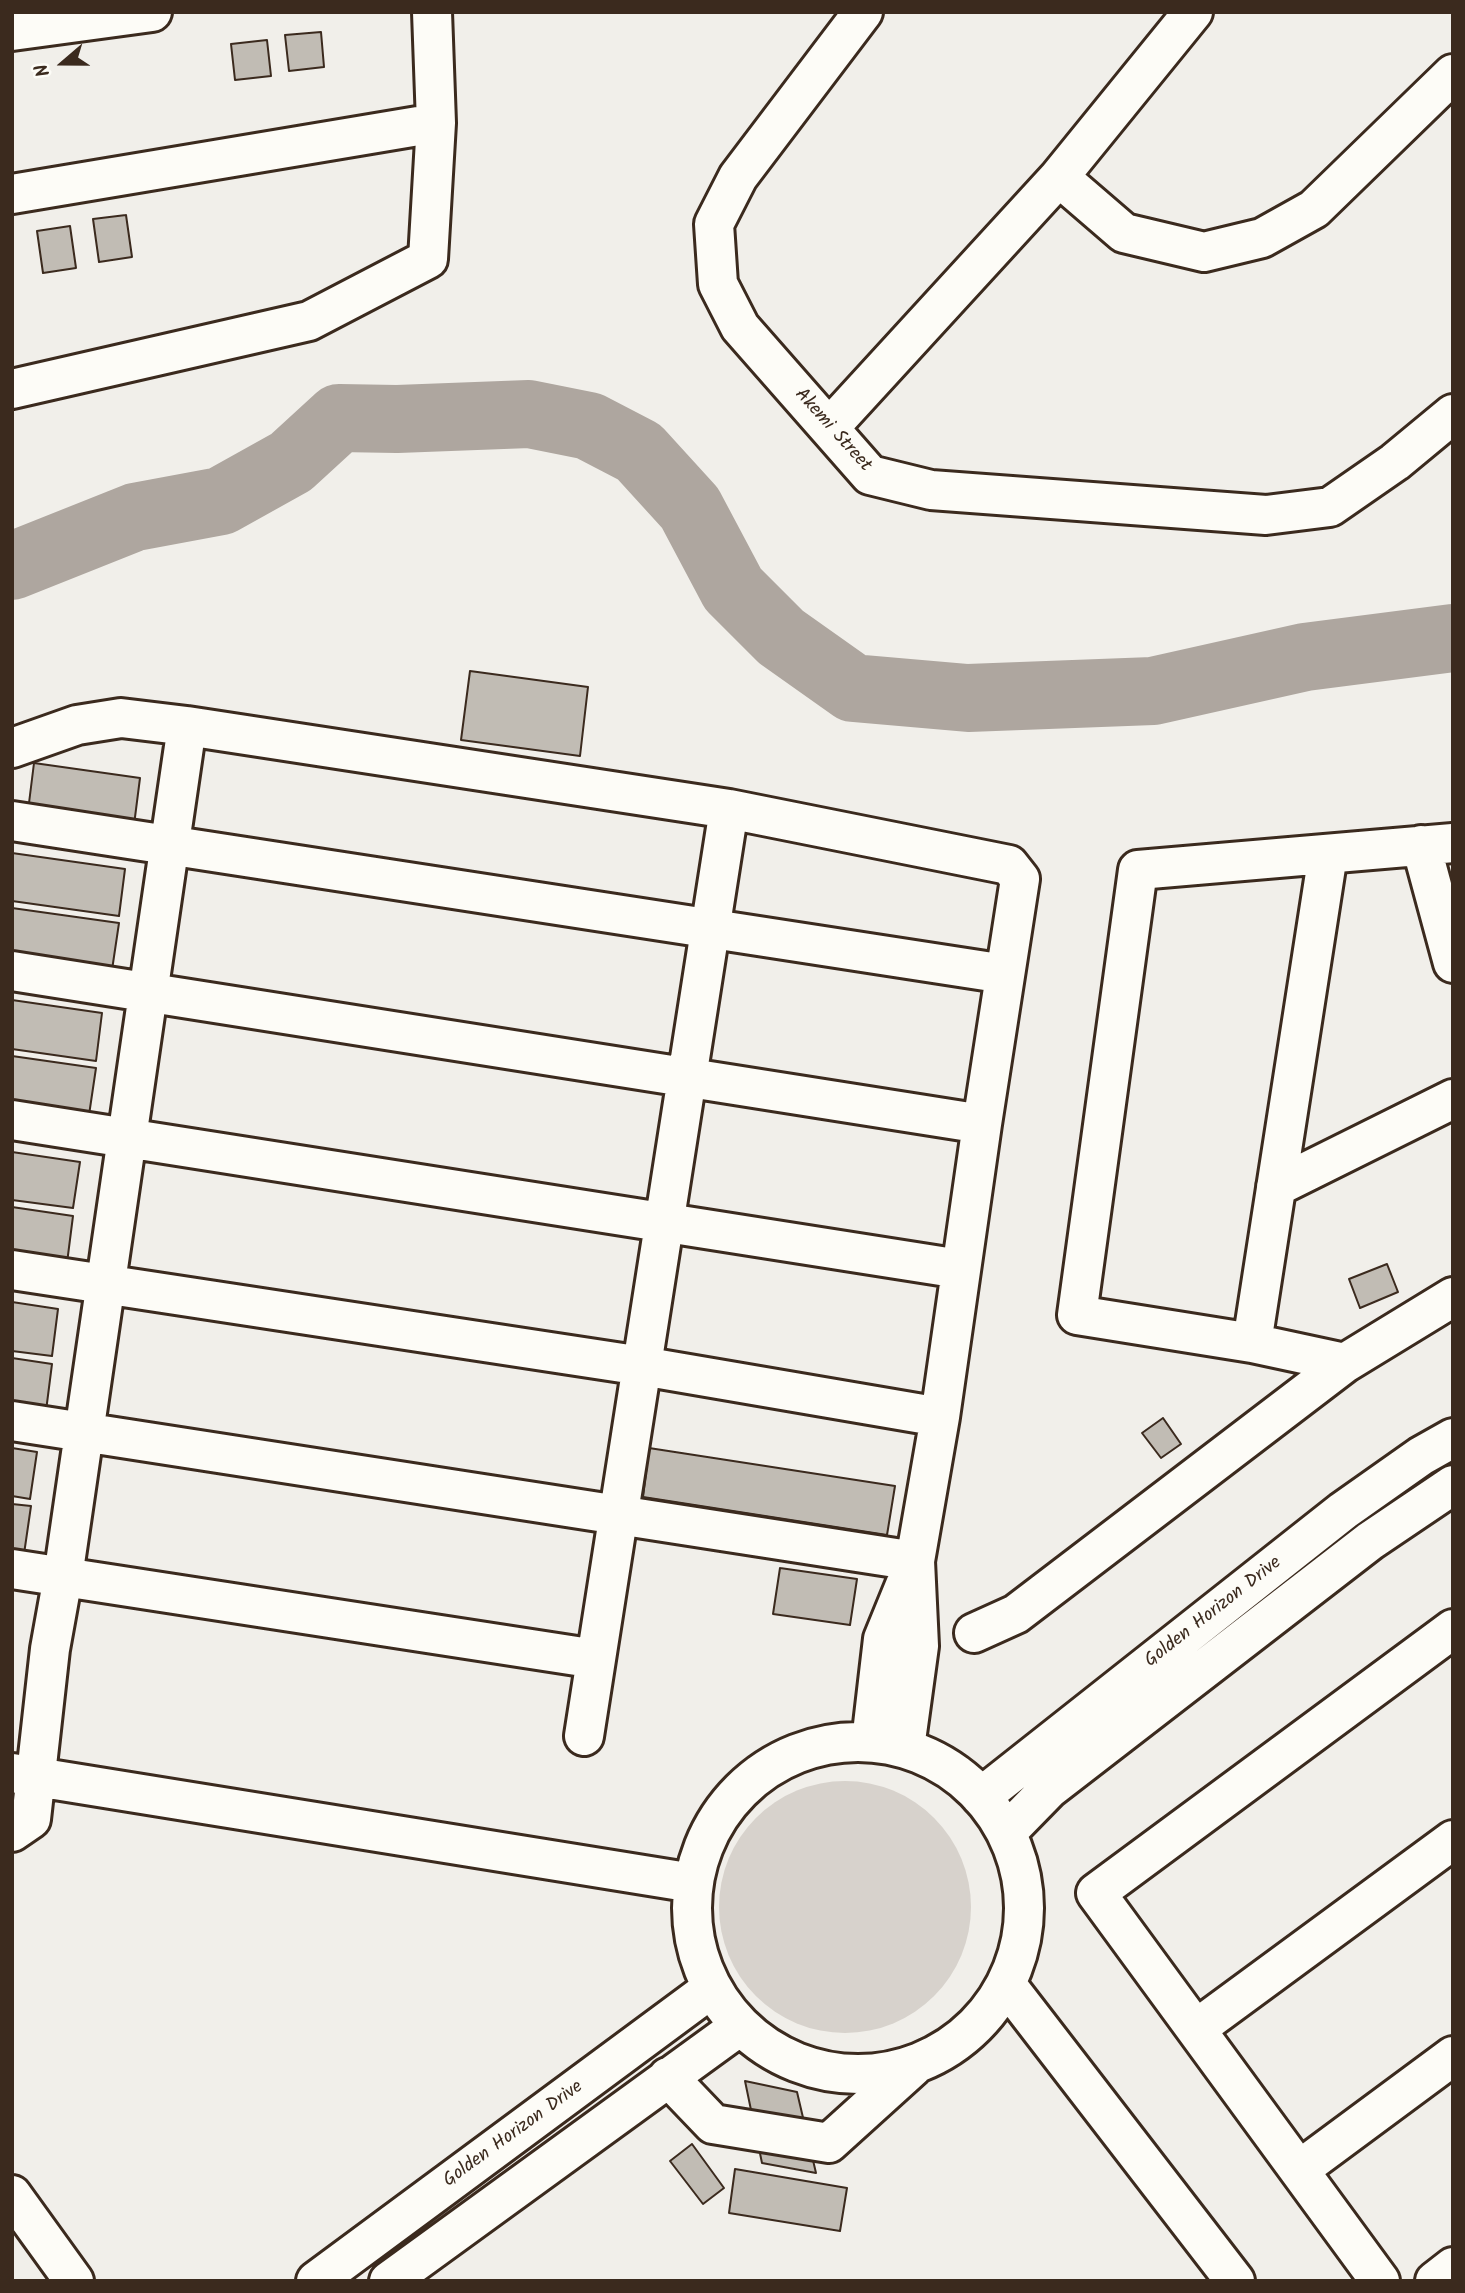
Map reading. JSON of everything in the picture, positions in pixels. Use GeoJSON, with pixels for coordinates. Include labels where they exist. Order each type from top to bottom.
{"type":"FeatureCollection","features":[{"type":"Feature","properties":{"kind":"street"},"geometry":{"type":"LineString","coordinates":[[12,31],[152,12]]}},
{"type":"Feature","properties":{"kind":"street"},"geometry":{"type":"LineString","coordinates":[[12,389],[309,321],[428,259],[436,123],[432,12]]}},
{"type":"Feature","properties":{"kind":"street","name":"Akemi Street"},"geometry":{"type":"LineString","coordinates":[[863,12],[738,177],[714,223],[718,284],[740,327],[870,475],[931,490],[1266,515],[1330,507],[1395,462],[1453,414]]}},
{"type":"Feature","properties":{"kind":"street"},"geometry":{"type":"LineString","coordinates":[[829,428],[1059,177],[1193,12]]}},
{"type":"Feature","properties":{"kind":"street"},"geometry":{"type":"LineString","coordinates":[[1059,177],[1125,233],[1204,252],[1262,238],[1314,209],[1453,74]]}},
{"type":"Feature","properties":{"kind":"street"},"geometry":{"type":"LineString","coordinates":[[12,194],[436,123]]}},
{"type":"Feature","properties":{"kind":"street"},"geometry":{"type":"LineString","coordinates":[[12,748],[77,725],[121,718],[729,809],[1009,865],[1020,879],[940,1417],[915,1562],[919,1646],[888,1745]]}},
{"type":"Feature","properties":{"kind":"street"},"geometry":{"type":"LineString","coordinates":[[12,1832],[31,1819],[23,1775],[64,1577],[187,726]]}},
{"type":"Feature","properties":{"kind":"street"},"geometry":{"type":"LineString","coordinates":[[584,1736],[729,809]]}},
{"type":"Feature","properties":{"kind":"street"},"geometry":{"type":"LineString","coordinates":[[12,821],[1005,974]]}},
{"type":"Feature","properties":{"kind":"street"},"geometry":{"type":"LineString","coordinates":[[1345,1363],[1252,1343],[1077,1315],[1138,870],[1437,844],[1453,963]]}},
{"type":"Feature","properties":{"kind":"street"},"geometry":{"type":"LineString","coordinates":[[1252,1343],[1328,854]]}},
{"type":"Feature","properties":{"kind":"street"},"geometry":{"type":"LineString","coordinates":[[12,971],[982,1124]]}},
{"type":"Feature","properties":{"kind":"street"},"geometry":{"type":"LineString","coordinates":[[1276,1187],[1453,1099]]}},
{"type":"Feature","properties":{"kind":"street"},"geometry":{"type":"LineString","coordinates":[[12,1120],[960,1269]]}},
{"type":"Feature","properties":{"kind":"street"},"geometry":{"type":"LineString","coordinates":[[12,1270],[642,1366],[940,1417]]}},
{"type":"Feature","properties":{"kind":"street"},"geometry":{"type":"LineString","coordinates":[[974,1633],[1016,1614],[1345,1363],[1453,1297]]}},
{"type":"Feature","properties":{"kind":"street"},"geometry":{"type":"LineString","coordinates":[[12,1420],[915,1562]]}},
{"type":"Feature","properties":{"kind":"street","name":"Golden Horizon Drive"},"geometry":{"type":"LineString","coordinates":[[981,1797],[1343,1511],[1421,1456],[1453,1438]]}},
{"type":"Feature","properties":{"kind":"street","name":"Golden Horizon Drive"},"geometry":{"type":"LineString","coordinates":[[1006,1833],[1049,1789],[1370,1541],[1453,1485]]}},
{"type":"Feature","properties":{"kind":"street"},"geometry":{"type":"LineString","coordinates":[[12,1569],[596,1659]]}},
{"type":"Feature","properties":{"kind":"street"},"geometry":{"type":"LineString","coordinates":[[1380,2281],[1096,1893],[1453,1629]]}},
{"type":"Feature","properties":{"kind":"street"},"geometry":{"type":"LineString","coordinates":[[844,1742],[888,1745],[942,1765],[959,1776],[981,1797],[1006,1833],[1017,1862],[1023,1892],[1023,1924],[1017,1955],[1006,1984],[989,2011],[968,2033],[943,2052],[914,2065],[884,2073],[852,2075],[821,2071],[782,2056],[764,2046],[740,2026],[712,1987],[701,1963],[694,1937],[692,1910],[693,1883],[699,1856],[710,1830],[725,1807],[744,1786],[778,1762],[816,1746],[844,1742]]}},
{"type":"Feature","properties":{"kind":"street"},"geometry":{"type":"LineString","coordinates":[[23,1775],[693,1883]]}},
{"type":"Feature","properties":{"kind":"street"},"geometry":{"type":"LineString","coordinates":[[1196,2029],[1453,1840]]}},
{"type":"Feature","properties":{"kind":"street"},"geometry":{"type":"LineString","coordinates":[[1006,1984],[1217,2275]]}},
{"type":"Feature","properties":{"kind":"street","name":"Golden Horizon Drive"},"geometry":{"type":"LineString","coordinates":[[316,2281],[712,1987]]}},
{"type":"Feature","properties":{"kind":"street"},"geometry":{"type":"LineString","coordinates":[[409,2275],[668,2077],[740,2026]]}},
{"type":"Feature","properties":{"kind":"street"},"geometry":{"type":"LineString","coordinates":[[1299,2170],[1453,2056]]}},
{"type":"Feature","properties":{"kind":"street"},"geometry":{"type":"LineString","coordinates":[[668,2077],[713,2124],[829,2143],[914,2065]]}},
{"type":"Feature","properties":{"kind":"street"},"geometry":{"type":"LineString","coordinates":[[12,2195],[74,2281]]}},
{"type":"Feature","properties":{"kind":"street"},"geometry":{"type":"LineString","coordinates":[[1435,2281],[1453,2267]]}},
{"type":"Feature","properties":{"kind":"shaded area"},"geometry":{"type":"Polygon","coordinates":[[[833,1781],[857,1781],[882,1786],[905,1796],[925,1809],[943,1827],[966,1870],[971,1907],[969,1932],[962,1955],[943,1987],[925,2005],[882,2028],[857,2033],[833,2033],[808,2028],[785,2018],[765,2005],[747,1987],[724,1944],[719,1919],[719,1895],[724,1870],[734,1847],[747,1827],[765,1809],[808,1786],[833,1781]]]}},
{"type":"Feature","properties":{"kind":"building"},"geometry":{"type":"Polygon","coordinates":[[[321,32],[324,67],[289,71],[285,35],[321,32]]]}},
{"type":"Feature","properties":{"kind":"building"},"geometry":{"type":"Polygon","coordinates":[[[267,40],[271,76],[235,80],[231,44],[267,40]]]}},
{"type":"Feature","properties":{"kind":"building"},"geometry":{"type":"Polygon","coordinates":[[[126,215],[132,257],[99,262],[93,219],[126,215]]]}},
{"type":"Feature","properties":{"kind":"building"},"geometry":{"type":"Polygon","coordinates":[[[70,226],[76,268],[43,273],[37,231],[70,226]]]}},
{"type":"Feature","properties":{"kind":"building"},"geometry":{"type":"Polygon","coordinates":[[[470,671],[588,687],[580,756],[461,740],[470,671]]]}},
{"type":"Feature","properties":{"kind":"building"},"geometry":{"type":"Polygon","coordinates":[[[34,763],[140,778],[134,825],[28,811],[34,763]]]}},
{"type":"Feature","properties":{"kind":"building"},"geometry":{"type":"Polygon","coordinates":[[[12,853],[125,869],[119,916],[12,901],[12,853]]]}},
{"type":"Feature","properties":{"kind":"building"},"geometry":{"type":"Polygon","coordinates":[[[12,908],[119,923],[112,970],[12,956],[12,908]]]}},
{"type":"Feature","properties":{"kind":"building"},"geometry":{"type":"Polygon","coordinates":[[[12,1000],[102,1013],[96,1061],[12,1049],[12,1000]]]}},
{"type":"Feature","properties":{"kind":"building"},"geometry":{"type":"Polygon","coordinates":[[[12,1056],[96,1068],[89,1115],[12,1104],[12,1056]]]}},
{"type":"Feature","properties":{"kind":"building"},"geometry":{"type":"Polygon","coordinates":[[[12,1152],[80,1162],[73,1208],[12,1200],[12,1152]]]}},
{"type":"Feature","properties":{"kind":"building"},"geometry":{"type":"Polygon","coordinates":[[[12,1207],[73,1216],[67,1263],[12,1256],[12,1207]]]}},
{"type":"Feature","properties":{"kind":"building"},"geometry":{"type":"Polygon","coordinates":[[[1387,1264],[1398,1292],[1360,1308],[1349,1279],[1387,1264]]]}},
{"type":"Feature","properties":{"kind":"building"},"geometry":{"type":"Polygon","coordinates":[[[12,1302],[58,1309],[52,1356],[12,1351],[12,1302]]]}},
{"type":"Feature","properties":{"kind":"building"},"geometry":{"type":"Polygon","coordinates":[[[12,1358],[52,1364],[46,1411],[12,1406],[12,1358]]]}},
{"type":"Feature","properties":{"kind":"building"},"geometry":{"type":"Polygon","coordinates":[[[1163,1418],[1181,1444],[1161,1458],[1142,1433],[1163,1418]]]}},
{"type":"Feature","properties":{"kind":"building"},"geometry":{"type":"Polygon","coordinates":[[[12,1448],[37,1452],[30,1499],[12,1496],[12,1448]]]}},
{"type":"Feature","properties":{"kind":"building"},"geometry":{"type":"Polygon","coordinates":[[[649,1448],[895,1486],[887,1535],[643,1497],[649,1448]]]}},
{"type":"Feature","properties":{"kind":"building"},"geometry":{"type":"Polygon","coordinates":[[[12,1504],[31,1506],[24,1554],[12,1552],[12,1504]]]}},
{"type":"Feature","properties":{"kind":"building"},"geometry":{"type":"Polygon","coordinates":[[[780,1568],[857,1579],[850,1625],[773,1614],[780,1568]]]}},
{"type":"Feature","properties":{"kind":"building"},"geometry":{"type":"Polygon","coordinates":[[[745,2081],[797,2092],[816,2173],[762,2163],[745,2081]]]}},
{"type":"Feature","properties":{"kind":"building"},"geometry":{"type":"Polygon","coordinates":[[[692,2144],[724,2188],[703,2204],[670,2161],[692,2144]]]}},
{"type":"Feature","properties":{"kind":"building"},"geometry":{"type":"Polygon","coordinates":[[[735,2169],[847,2188],[840,2231],[729,2213],[735,2169]]]}},
{"type":"Feature","properties":{"kind":"waterway"},"geometry":{"type":"LineString","coordinates":[[12,566],[135,517],[221,501],[291,462],[339,418],[397,419],[529,414],[589,426],[639,452],[690,508],[733,589],[781,637],[853,688],[968,698],[1153,691],[1305,657],[1453,638]]}}]}
